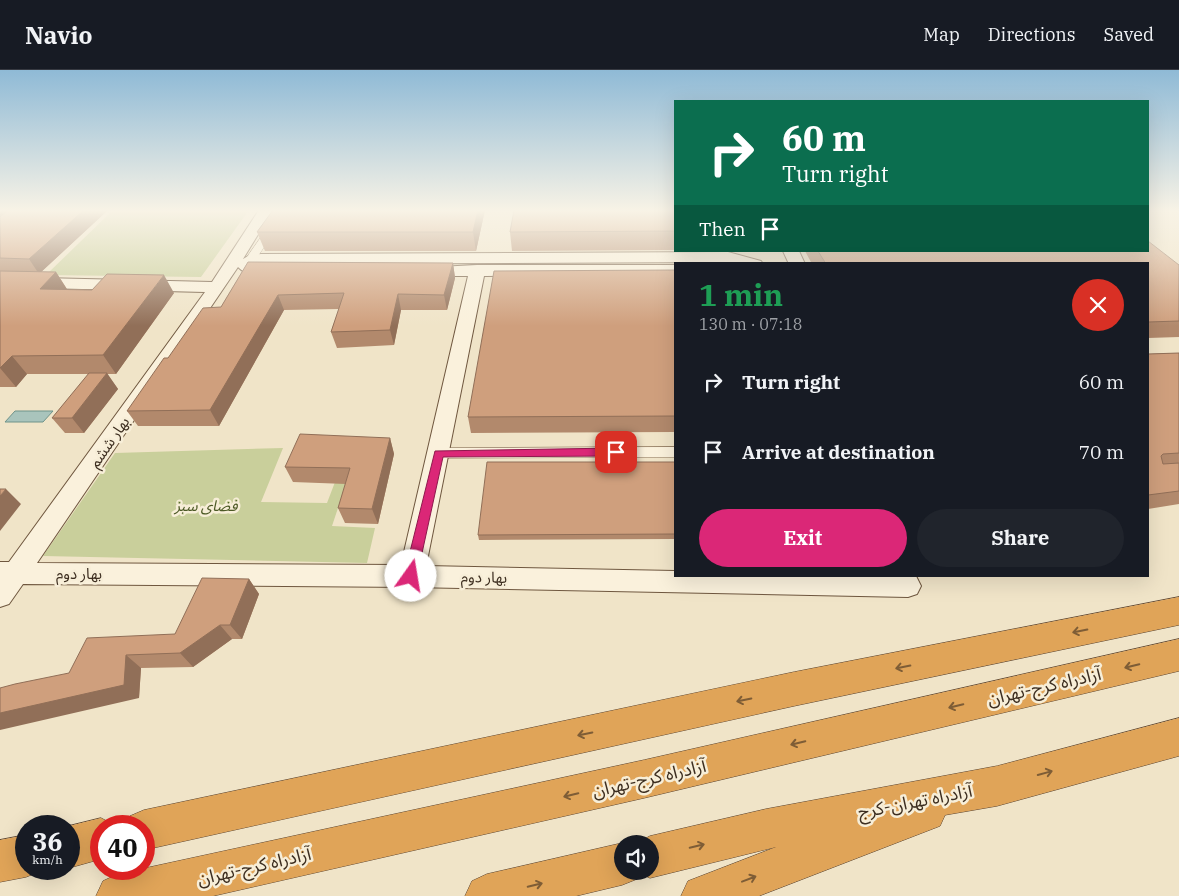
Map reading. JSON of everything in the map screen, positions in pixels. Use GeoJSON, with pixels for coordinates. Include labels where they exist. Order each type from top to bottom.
{"type":"FeatureCollection","features":[{"type":"Feature","properties":{"kind":"highway"},"geometry":{"type":"LineString","coordinates":[[155,828],[794,689],[1179,611]]}},
{"type":"Feature","properties":{"kind":"highway","name":"آزادراه کرج-تهران"},"geometry":{"type":"LineString","coordinates":[[118,896],[653,777],[1179,654]]}},
{"type":"Feature","properties":{"kind":"highway","name":"آزادراه تهران-کرج"},"geometry":{"type":"LineString","coordinates":[[659,855],[766,829],[997,786],[1179,737]]}},
{"type":"Feature","properties":{"kind":"highway"},"geometry":{"type":"LineString","coordinates":[[703,896],[997,786]]}},
{"type":"Feature","properties":{"kind":"highway"},"geometry":{"type":"LineString","coordinates":[[0,861],[15,858]]}},
{"type":"Feature","properties":{"kind":"highway"},"geometry":{"type":"LineString","coordinates":[[488,896],[614,866]]}},
{"type":"Feature","properties":{"kind":"street","name":"بهار ششم"},"geometry":{"type":"LineString","coordinates":[[0,596],[8,573],[218,287],[242,249]]}},
{"type":"Feature","properties":{"kind":"street"},"geometry":{"type":"LineString","coordinates":[[258,249],[245,266],[255,270],[346,273],[477,270],[674,270]]}},
{"type":"Feature","properties":{"kind":"street"},"geometry":{"type":"LineString","coordinates":[[250,260],[727,254],[749,262]]}},
{"type":"Feature","properties":{"kind":"street"},"geometry":{"type":"LineString","coordinates":[[477,270],[490,276],[674,279]]}},
{"type":"Feature","properties":{"kind":"street"},"geometry":{"type":"LineString","coordinates":[[411,576],[439,454],[477,270]]}},
{"type":"Feature","properties":{"kind":"street"},"geometry":{"type":"LineString","coordinates":[[0,282],[218,287]]}},
{"type":"Feature","properties":{"kind":"street"},"geometry":{"type":"LineString","coordinates":[[439,454],[674,452]]}},
{"type":"Feature","properties":{"kind":"street","name":"بهار دوم"},"geometry":{"type":"LineString","coordinates":[[8,573],[905,581]]}},
{"type":"Feature","properties":{"kind":"green space"},"geometry":{"type":"Polygon","coordinates":[[[73,249],[221,249],[201,277],[46,275],[73,249]]]}},
{"type":"Feature","properties":{"kind":"green space","name":"فضای سبز"},"geometry":{"type":"Polygon","coordinates":[[[283,448],[261,502],[327,503],[348,448],[358,448],[332,526],[375,528],[367,563],[43,556],[115,453],[283,448]]]}},
{"type":"Feature","properties":{"kind":"water"},"geometry":{"type":"Polygon","coordinates":[[[15,411],[53,411],[43,422],[5,422],[15,411]]]}},
{"type":"Feature","properties":{"kind":"building"},"geometry":{"type":"Polygon","coordinates":[[[0,249],[41,249],[29,259],[0,258],[0,249]]]}},
{"type":"Feature","properties":{"kind":"building"},"geometry":{"type":"Polygon","coordinates":[[[1149,249],[1158,249],[1179,265],[1179,321],[1149,322],[1149,262],[825,262],[819,252],[1149,252],[1149,249]]]}},
{"type":"Feature","properties":{"kind":"building"},"geometry":{"type":"Polygon","coordinates":[[[248,262],[453,263],[444,295],[398,294],[390,330],[331,332],[344,293],[278,295],[210,410],[127,411],[164,358],[168,358],[203,308],[221,307],[248,262]]]}},
{"type":"Feature","properties":{"kind":"building"},"geometry":{"type":"Polygon","coordinates":[[[674,270],[674,416],[468,417],[494,271],[674,270]]]}},
{"type":"Feature","properties":{"kind":"building"},"geometry":{"type":"Polygon","coordinates":[[[0,271],[56,272],[40,289],[92,290],[107,274],[164,275],[103,355],[12,356],[0,368],[0,271]]]}},
{"type":"Feature","properties":{"kind":"building"},"geometry":{"type":"Polygon","coordinates":[[[1179,353],[1179,453],[1163,454],[1161,456],[1163,464],[1179,463],[1179,491],[1149,495],[1149,354],[1179,353]]]}},
{"type":"Feature","properties":{"kind":"building"},"geometry":{"type":"Polygon","coordinates":[[[89,373],[107,373],[72,418],[52,418],[89,373]]]}},
{"type":"Feature","properties":{"kind":"building"},"geometry":{"type":"Polygon","coordinates":[[[300,434],[390,438],[372,509],[338,508],[350,468],[285,467],[300,434]]]}},
{"type":"Feature","properties":{"kind":"building"},"geometry":{"type":"Polygon","coordinates":[[[487,462],[674,462],[674,534],[478,535],[487,462]]]}},
{"type":"Feature","properties":{"kind":"building"},"geometry":{"type":"Polygon","coordinates":[[[0,489],[6,489],[0,496],[0,489]]]}},
{"type":"Feature","properties":{"kind":"building"},"geometry":{"type":"Polygon","coordinates":[[[202,578],[249,579],[230,625],[220,625],[180,653],[126,655],[124,685],[0,713],[0,688],[69,673],[87,638],[175,634],[202,578]]]}},
{"type":"Feature","properties":{"kind":"route"},"geometry":{"type":"LineString","coordinates":[[411,576],[439,454],[616,452]]}}]}
